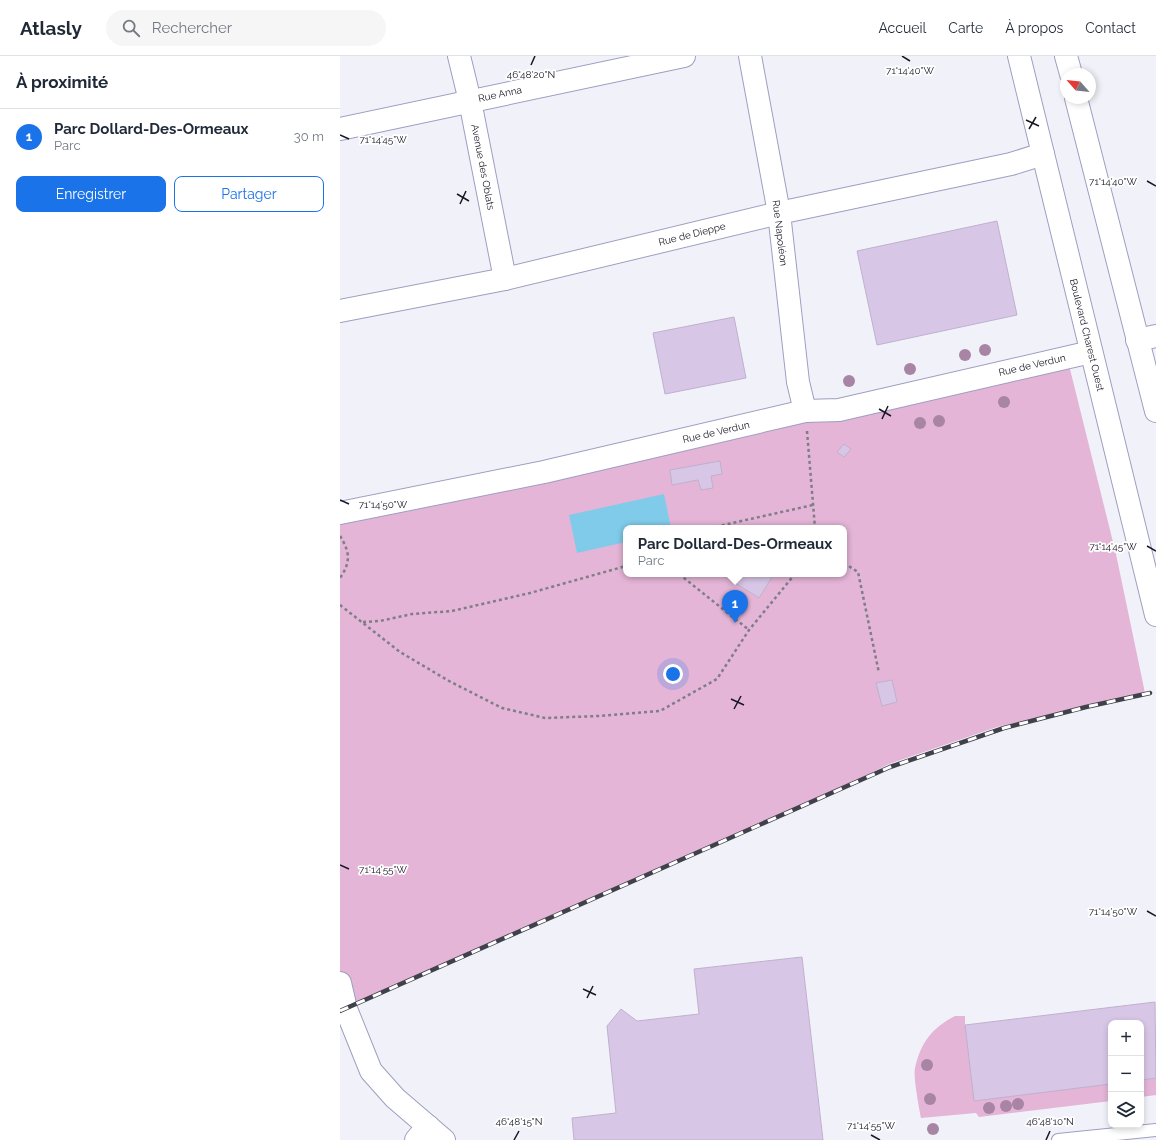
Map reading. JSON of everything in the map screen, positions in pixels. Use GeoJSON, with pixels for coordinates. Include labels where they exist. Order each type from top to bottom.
{"type":"FeatureCollection","features":[{"type":"Feature","properties":{"kind":"street","name":"Avenue des Oblats"},"geometry":{"type":"LineString","coordinates":[[459,56],[470,101],[505,279]]}},
{"type":"Feature","properties":{"kind":"street","name":"Rue Anna"},"geometry":{"type":"LineString","coordinates":[[340,129],[684,56]]}},
{"type":"Feature","properties":{"kind":"street","name":"Rue Napoléon"},"geometry":{"type":"LineString","coordinates":[[750,56],[778,213],[798,382],[806,411]]}},
{"type":"Feature","properties":{"kind":"street","name":"Boulevard Charest Ouest"},"geometry":{"type":"LineString","coordinates":[[1019,56],[1156,615]]}},
{"type":"Feature","properties":{"kind":"street"},"geometry":{"type":"LineString","coordinates":[[1066,56],[1069,68]]}},
{"type":"Feature","properties":{"kind":"street"},"geometry":{"type":"LineString","coordinates":[[1078,104],[1146,338],[1156,412]]}},
{"type":"Feature","properties":{"kind":"street","name":"Rue de Dieppe"},"geometry":{"type":"LineString","coordinates":[[340,311],[505,279],[778,213],[1011,164],[1043,154]]}},
{"type":"Feature","properties":{"kind":"street","name":"Rue de Verdun"},"geometry":{"type":"LineString","coordinates":[[340,512],[544,472],[806,411],[839,410],[1091,352]]}},
{"type":"Feature","properties":{"kind":"street"},"geometry":{"type":"LineString","coordinates":[[340,983],[346,1009],[371,1071],[395,1098],[422,1133],[444,1140]]}},
{"type":"Feature","properties":{"kind":"lane"},"geometry":{"type":"LineString","coordinates":[[1058,1140],[1156,1130]]}},
{"type":"Feature","properties":{"kind":"path"},"geometry":{"type":"LineString","coordinates":[[806,411],[815,525]]}},
{"type":"Feature","properties":{"kind":"path"},"geometry":{"type":"LineString","coordinates":[[723,525],[813,505]]}},
{"type":"Feature","properties":{"kind":"path"},"geometry":{"type":"LineString","coordinates":[[340,536],[348,548],[348,567],[340,578]]}},
{"type":"Feature","properties":{"kind":"path"},"geometry":{"type":"LineString","coordinates":[[847,565],[858,572],[880,673]]}},
{"type":"Feature","properties":{"kind":"path"},"geometry":{"type":"LineString","coordinates":[[362,622],[380,621],[412,614],[452,611],[530,593],[623,567]]}},
{"type":"Feature","properties":{"kind":"path"},"geometry":{"type":"LineString","coordinates":[[683,577],[749,630]]}},
{"type":"Feature","properties":{"kind":"path"},"geometry":{"type":"LineString","coordinates":[[340,605],[400,652],[450,681],[502,708],[545,718],[660,711],[717,679],[749,630],[793,577]]}},
{"type":"Feature","properties":{"kind":"shaded area"},"geometry":{"type":"Polygon","coordinates":[[[1067,357],[1116,554],[1145,693],[997,727],[889,764],[841,788],[346,1009],[340,983],[340,513],[1067,357]]]}},
{"type":"Feature","properties":{"kind":"shaded area"},"geometry":{"type":"Polygon","coordinates":[[[955,1016],[965,1016],[965,1025],[1108,1083],[1108,1101],[979,1117],[976,1113],[921,1118],[915,1078],[917,1059],[924,1043],[934,1031],[955,1016]]]}},
{"type":"Feature","properties":{"kind":"shaded area"},"geometry":{"type":"Polygon","coordinates":[[[1156,1078],[1156,1095],[1144,1097],[1144,1080],[1156,1078]]]}},
{"type":"Feature","properties":{"kind":"water"},"geometry":{"type":"Polygon","coordinates":[[[664,494],[670,525],[623,525],[623,543],[577,553],[569,515],[664,494]]]}},
{"type":"Feature","properties":{"kind":"building"},"geometry":{"type":"Polygon","coordinates":[[[997,221],[1017,315],[877,345],[857,251],[997,221]]]}},
{"type":"Feature","properties":{"kind":"building"},"geometry":{"type":"Polygon","coordinates":[[[734,317],[746,378],[665,394],[653,333],[734,317]]]}},
{"type":"Feature","properties":{"kind":"building"},"geometry":{"type":"Polygon","coordinates":[[[844,444],[851,449],[844,457],[837,452],[844,444]]]}},
{"type":"Feature","properties":{"kind":"building"},"geometry":{"type":"Polygon","coordinates":[[[720,461],[722,474],[711,476],[713,488],[701,490],[698,480],[672,485],[670,470],[720,461]]]}},
{"type":"Feature","properties":{"kind":"building"},"geometry":{"type":"Polygon","coordinates":[[[726,577],[772,577],[759,598],[726,577]]]}},
{"type":"Feature","properties":{"kind":"building"},"geometry":{"type":"Polygon","coordinates":[[[892,680],[897,702],[882,706],[876,683],[892,680]]]}},
{"type":"Feature","properties":{"kind":"building"},"geometry":{"type":"Polygon","coordinates":[[[802,957],[823,1140],[574,1140],[572,1118],[616,1113],[607,1026],[621,1009],[637,1021],[699,1014],[694,969],[802,957]]]}},
{"type":"Feature","properties":{"kind":"building"},"geometry":{"type":"Polygon","coordinates":[[[1155,1002],[1156,1078],[1144,1080],[1144,1020],[1108,1020],[1108,1084],[974,1101],[965,1025],[1155,1002]]]}},
{"type":"Feature","properties":{"kind":"railway"},"geometry":{"type":"LineString","coordinates":[[340,1011],[890,767],[1004,728],[1086,707],[1150,693]]}},
{"type":"Feature","properties":{"kind":"place","name":"Parc Dollard-Des-Ormeaux"},"geometry":{"type":"Point","coordinates":[735,623]}}]}
